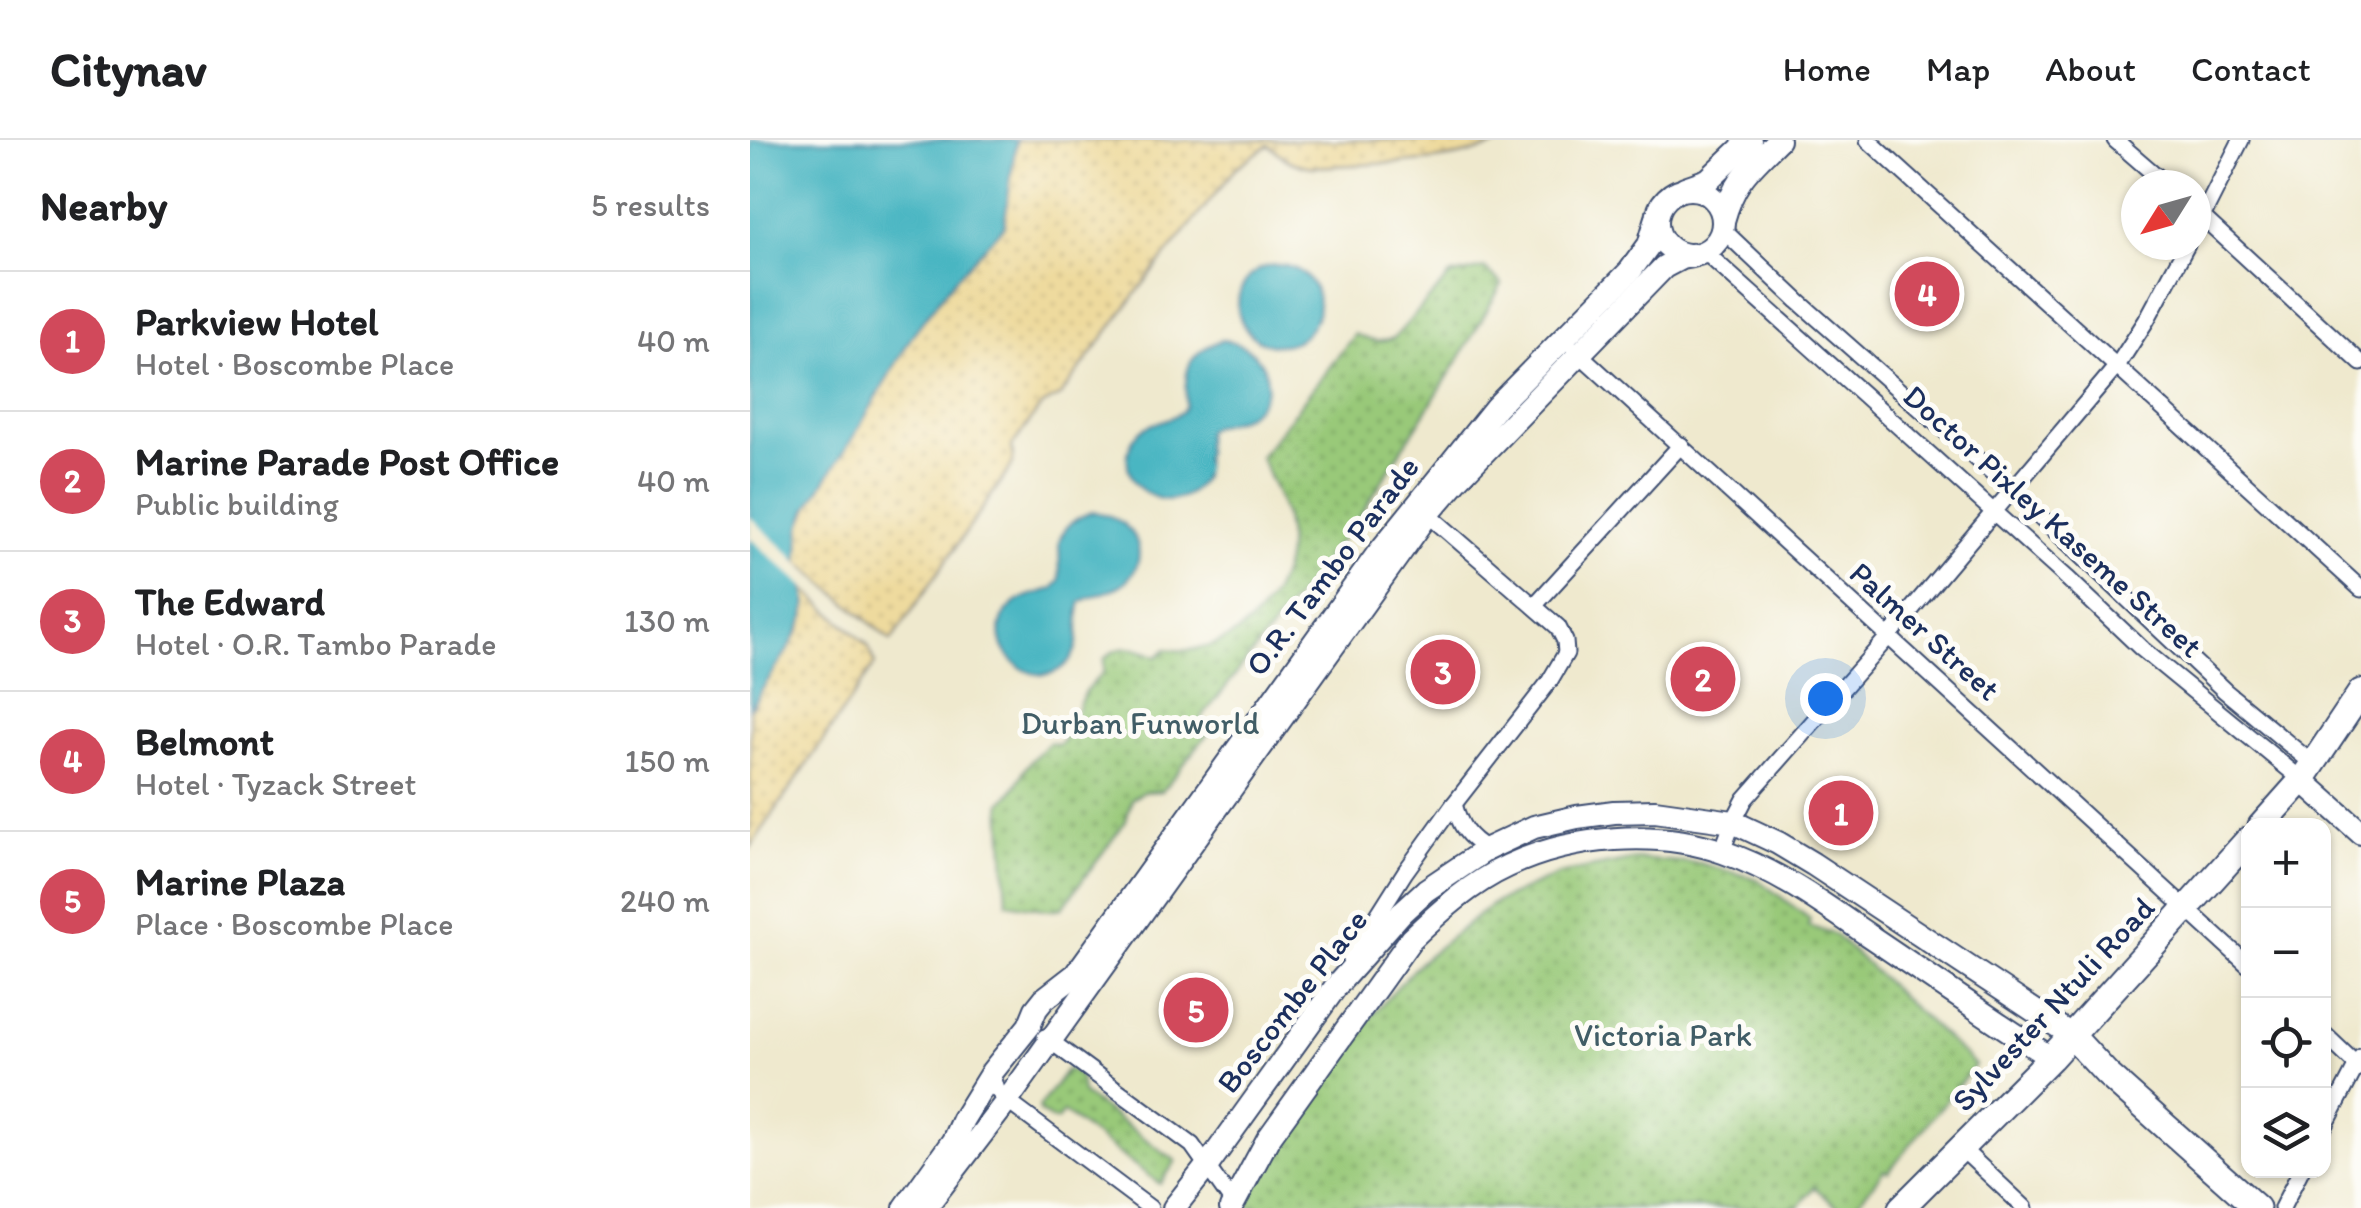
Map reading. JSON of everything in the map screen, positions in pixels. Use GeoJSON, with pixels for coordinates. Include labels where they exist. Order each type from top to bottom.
{"type":"FeatureCollection","features":[{"type":"Feature","properties":{"kind":"main road","name":"O.R. Tambo Parade"},"geometry":{"type":"LineString","coordinates":[[1572,347],[1648,245],[1661,204],[1669,195],[1708,180],[1750,140]]}},
{"type":"Feature","properties":{"kind":"main road","name":"O.R. Tambo Parade"},"geometry":{"type":"LineString","coordinates":[[925,1208],[1008,1101],[1496,407],[1664,267],[1714,245],[1729,197],[1743,175],[1778,140]]}},
{"type":"Feature","properties":{"kind":"main road"},"geometry":{"type":"LineString","coordinates":[[1681,190],[1701,190],[1712,197],[1720,206],[1723,225]]}},
{"type":"Feature","properties":{"kind":"main road"},"geometry":{"type":"LineString","coordinates":[[1656,221],[1659,236],[1668,247],[1680,254],[1698,254]]}},
{"type":"Feature","properties":{"kind":"main road","name":"O.R. Tambo Parade"},"geometry":{"type":"LineString","coordinates":[[905,1208],[953,1141],[992,1072],[1029,1026],[1036,1008],[1074,975],[1366,569],[1422,509]]}},
{"type":"Feature","properties":{"kind":"main road"},"geometry":{"type":"LineString","coordinates":[[2269,818],[2307,772],[2361,692]]}},
{"type":"Feature","properties":{"kind":"main road","name":"Doctor Pixley Kaseme Street"},"geometry":{"type":"LineString","coordinates":[[2307,772],[2361,833]]}},
{"type":"Feature","properties":{"kind":"main road","name":"Boscombe Place"},"geometry":{"type":"LineString","coordinates":[[1174,1208],[1338,985],[1426,890],[1488,849],[1534,828],[1614,812],[1655,811],[1733,822],[1778,842],[2071,1036]]}},
{"type":"Feature","properties":{"kind":"main road","name":"Boscombe Place"},"geometry":{"type":"LineString","coordinates":[[1232,1206],[1268,1139],[1411,939],[1461,895],[1507,866],[1574,844],[1654,839],[1722,851],[1762,868],[1806,892],[2051,1058]]}},
{"type":"Feature","properties":{"kind":"main road","name":"Sylvester Ntuli Road"},"geometry":{"type":"LineString","coordinates":[[1901,1208],[2051,1058],[2241,848]]}},
{"type":"Feature","properties":{"kind":"main road"},"geometry":{"type":"LineString","coordinates":[[1870,903],[1911,947],[1918,968]]}},
{"type":"Feature","properties":{"kind":"main road"},"geometry":{"type":"LineString","coordinates":[[2071,1036],[2107,1074],[2256,1208]]}},
{"type":"Feature","properties":{"kind":"main road"},"geometry":{"type":"LineString","coordinates":[[2051,1058],[2107,1074]]}},
{"type":"Feature","properties":{"kind":"street"},"geometry":{"type":"LineString","coordinates":[[1868,140],[2361,588]]}},
{"type":"Feature","properties":{"kind":"street"},"geometry":{"type":"LineString","coordinates":[[2115,140],[2149,170]]}},
{"type":"Feature","properties":{"kind":"street"},"geometry":{"type":"LineString","coordinates":[[2211,195],[2240,140]]}},
{"type":"Feature","properties":{"kind":"street","name":"Doctor Pixley Kaseme Street"},"geometry":{"type":"LineString","coordinates":[[1723,225],[1798,301],[2012,489],[2307,772]]}},
{"type":"Feature","properties":{"kind":"street"},"geometry":{"type":"LineString","coordinates":[[2211,230],[2361,363]]}},
{"type":"Feature","properties":{"kind":"street","name":"Doctor Pixley Kaseme Street"},"geometry":{"type":"LineString","coordinates":[[1698,254],[1994,512],[2142,649],[2307,772]]}},
{"type":"Feature","properties":{"kind":"street"},"geometry":{"type":"LineString","coordinates":[[1722,851],[1745,799],[1889,636],[2117,366],[2180,260]]}},
{"type":"Feature","properties":{"kind":"street","name":"Palmer Street"},"geometry":{"type":"LineString","coordinates":[[1572,347],[2241,958]]}},
{"type":"Feature","properties":{"kind":"street"},"geometry":{"type":"LineString","coordinates":[[1534,606],[1681,445]]}},
{"type":"Feature","properties":{"kind":"street"},"geometry":{"type":"LineString","coordinates":[[1338,985],[1366,931],[1566,653],[1558,627],[1422,509]]}},
{"type":"Feature","properties":{"kind":"street"},"geometry":{"type":"LineString","coordinates":[[1454,804],[1465,833],[1488,849]]}},
{"type":"Feature","properties":{"kind":"street"},"geometry":{"type":"LineString","coordinates":[[1432,835],[1465,833]]}},
{"type":"Feature","properties":{"kind":"street"},"geometry":{"type":"LineString","coordinates":[[1029,1026],[1192,1145],[1232,1206]]}},
{"type":"Feature","properties":{"kind":"street"},"geometry":{"type":"LineString","coordinates":[[2331,1040],[2360,1063],[2331,1115]]}},
{"type":"Feature","properties":{"kind":"street"},"geometry":{"type":"LineString","coordinates":[[992,1072],[998,1090],[1008,1101],[1150,1208]]}},
{"type":"Feature","properties":{"kind":"street"},"geometry":{"type":"LineString","coordinates":[[1961,1148],[2025,1208]]}},
{"type":"Feature","properties":{"kind":"street"},"geometry":{"type":"LineString","coordinates":[[2282,1208],[2297,1178]]}},
{"type":"Feature","properties":{"kind":"green space","name":"Durban Funworld"},"geometry":{"type":"Polygon","coordinates":[[[1484,268],[1502,284],[1457,362],[1360,516],[1200,720],[1211,730],[1162,791],[1143,792],[1132,799],[1126,821],[1062,908],[1049,910],[1007,903],[1001,803],[1038,754],[1050,743],[1059,745],[1065,738],[1061,731],[1071,725],[1085,691],[1103,673],[1104,659],[1123,649],[1157,657],[1166,649],[1210,646],[1247,625],[1274,591],[1287,551],[1283,511],[1260,457],[1355,334],[1374,341],[1394,338],[1450,276],[1484,268]]]}},
{"type":"Feature","properties":{"kind":"green space","name":"Victoria Park"},"geometry":{"type":"Polygon","coordinates":[[[1636,859],[1699,863],[1757,879],[1810,919],[1808,926],[1834,934],[1975,1065],[1854,1208],[1839,1208],[1814,1187],[1798,1208],[1245,1208],[1269,1159],[1371,1016],[1420,962],[1494,903],[1559,874],[1636,859]]]}},
{"type":"Feature","properties":{"kind":"green space"},"geometry":{"type":"Polygon","coordinates":[[[1066,1070],[1080,1077],[1082,1093],[1176,1161],[1160,1184],[1063,1112],[1057,1120],[1040,1112],[1039,1107],[1066,1070]]]}},
{"type":"Feature","properties":{"kind":"sand"},"geometry":{"type":"Polygon","coordinates":[[[1016,140],[1511,140],[1438,160],[1313,167],[1291,162],[1268,145],[1236,168],[1061,395],[1041,406],[1012,446],[1011,467],[891,641],[798,561],[801,526],[812,499],[913,334],[954,280],[1004,226],[1016,140]]]}},
{"type":"Feature","properties":{"kind":"sand"},"geometry":{"type":"Polygon","coordinates":[[[804,588],[868,646],[875,664],[750,848],[750,708],[800,629],[807,607],[804,588]]]}},
{"type":"Feature","properties":{"kind":"water"},"geometry":{"type":"Polygon","coordinates":[[[750,140],[1016,140],[1004,226],[954,280],[913,334],[807,509],[801,526],[798,561],[807,600],[805,617],[750,708],[750,140]]]}},
{"type":"Feature","properties":{"kind":"water"},"geometry":{"type":"Polygon","coordinates":[[[1278,265],[1293,268],[1306,277],[1315,290],[1315,320],[1306,333],[1293,342],[1278,345],[1263,342],[1250,333],[1241,320],[1238,305],[1241,290],[1250,277],[1263,268],[1278,265]]]}},
{"type":"Feature","properties":{"kind":"water"},"geometry":{"type":"Polygon","coordinates":[[[1222,340],[1247,349],[1264,367],[1266,390],[1261,401],[1246,415],[1207,429],[1203,476],[1189,493],[1176,499],[1149,495],[1131,475],[1130,446],[1142,430],[1181,412],[1192,361],[1201,351],[1222,340]]]}},
{"type":"Feature","properties":{"kind":"water"},"geometry":{"type":"Polygon","coordinates":[[[1093,512],[1118,520],[1134,537],[1139,558],[1135,570],[1121,585],[1081,602],[1078,640],[1069,661],[1055,672],[1039,674],[1024,670],[1003,647],[1000,631],[1004,616],[1017,602],[1053,589],[1060,580],[1061,536],[1072,522],[1093,512]]]}},
{"type":"Feature","properties":{"kind":"pier"},"geometry":{"type":"Polygon","coordinates":[[[750,517],[804,567],[811,593],[750,538],[750,517]]]}},
{"type":"Feature","properties":{"kind":"place","name":"Belmont"},"geometry":{"type":"Point","coordinates":[1927,294]}},
{"type":"Feature","properties":{"kind":"place","name":"The Edward"},"geometry":{"type":"Point","coordinates":[1443,672]}},
{"type":"Feature","properties":{"kind":"place","name":"Marine Parade Post Office"},"geometry":{"type":"Point","coordinates":[1703,679]}},
{"type":"Feature","properties":{"kind":"place","name":"Parkview Hotel"},"geometry":{"type":"Point","coordinates":[1841,813]}},
{"type":"Feature","properties":{"kind":"place","name":"Marine Plaza"},"geometry":{"type":"Point","coordinates":[1196,1010]}}]}
